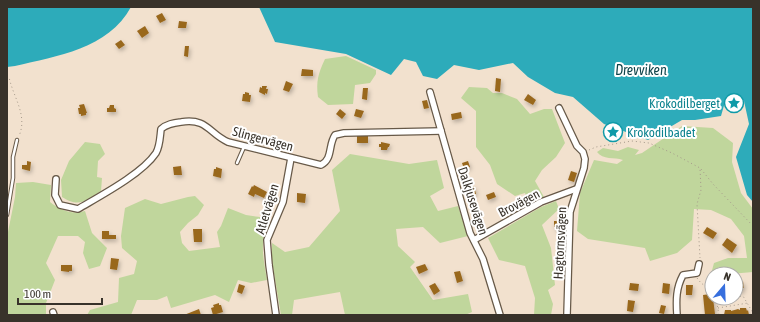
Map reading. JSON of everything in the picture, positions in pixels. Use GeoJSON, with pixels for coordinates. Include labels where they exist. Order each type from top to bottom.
{"type":"FeatureCollection","features":[{"type":"Feature","properties":{"kind":"street","name":"Dalkjusevägen"},"geometry":{"type":"LineString","coordinates":[[430,92],[470,233],[483,259],[500,315]]}},
{"type":"Feature","properties":{"kind":"street"},"geometry":{"type":"LineString","coordinates":[[559,108],[577,146],[583,152]]}},
{"type":"Feature","properties":{"kind":"street","name":"Slingervägen"},"geometry":{"type":"LineString","coordinates":[[56,180],[55,195],[60,205],[78,209],[131,176],[147,162],[157,152],[160,142],[161,129],[176,122],[187,121],[202,123],[222,140],[244,147],[321,165],[325,163],[328,158],[330,144],[335,136],[344,134],[441,131]]}},
{"type":"Feature","properties":{"kind":"street","name":"Hagtornsvägen"},"geometry":{"type":"LineString","coordinates":[[567,315],[570,212],[576,189],[584,168],[585,159],[583,152]]}},
{"type":"Feature","properties":{"kind":"street","name":"Atletvägen"},"geometry":{"type":"LineString","coordinates":[[276,315],[267,240],[283,202],[291,158]]}},
{"type":"Feature","properties":{"kind":"street","name":"Brovägen"},"geometry":{"type":"LineString","coordinates":[[474,240],[541,202],[576,189]]}},
{"type":"Feature","properties":{"kind":"street"},"geometry":{"type":"LineString","coordinates":[[678,315],[676,301],[678,283],[683,275],[697,273],[699,264]]}},
{"type":"Feature","properties":{"kind":"lane"},"geometry":{"type":"LineString","coordinates":[[7,214],[13,178],[13,157],[17,140]]}},
{"type":"Feature","properties":{"kind":"lane"},"geometry":{"type":"LineString","coordinates":[[237,163],[244,147]]}},
{"type":"Feature","properties":{"kind":"path"},"geometry":{"type":"LineString","coordinates":[[7,76],[9,77],[11,87],[22,116],[22,129],[17,140]]}},
{"type":"Feature","properties":{"kind":"path"},"geometry":{"type":"LineString","coordinates":[[583,152],[596,147],[632,141],[657,146],[700,168],[712,184],[753,226]]}},
{"type":"Feature","properties":{"kind":"path"},"geometry":{"type":"LineString","coordinates":[[699,264],[700,256],[697,204],[701,190],[700,168]]}},
{"type":"Feature","properties":{"kind":"path"},"geometry":{"type":"LineString","coordinates":[[694,274],[704,285]]}},
{"type":"Feature","properties":{"kind":"path"},"geometry":{"type":"LineString","coordinates":[[744,297],[753,313]]}},
{"type":"Feature","properties":{"kind":"path"},"geometry":{"type":"LineString","coordinates":[[719,315],[718,308],[748,303]]}},
{"type":"Feature","properties":{"kind":"green space"},"geometry":{"type":"Polygon","coordinates":[[[346,56],[376,70],[376,74],[370,83],[355,85],[353,104],[328,105],[318,97],[317,82],[321,69],[325,59],[346,56]]]}},
{"type":"Feature","properties":{"kind":"green space"},"geometry":{"type":"Polygon","coordinates":[[[469,87],[487,88],[493,93],[502,93],[517,99],[530,114],[544,109],[552,109],[565,143],[556,157],[542,170],[535,181],[544,197],[529,205],[525,193],[515,196],[497,184],[490,165],[476,147],[476,111],[461,98],[469,87]]]}},
{"type":"Feature","properties":{"kind":"green space"},"geometry":{"type":"Polygon","coordinates":[[[682,126],[713,128],[733,143],[732,162],[741,193],[753,209],[753,272],[744,273],[744,266],[713,266],[714,263],[728,258],[747,258],[744,236],[731,219],[711,210],[694,209],[692,240],[677,253],[650,261],[645,248],[588,239],[577,231],[580,193],[594,160],[617,164],[623,160],[605,157],[599,155],[597,152],[603,148],[618,151],[628,147],[639,150],[635,155],[642,153],[682,126]]]}},
{"type":"Feature","properties":{"kind":"green space"},"geometry":{"type":"Polygon","coordinates":[[[85,142],[100,144],[105,154],[98,161],[97,177],[102,178],[101,191],[78,203],[62,197],[61,180],[69,161],[85,142]]]}},
{"type":"Feature","properties":{"kind":"green space"},"geometry":{"type":"Polygon","coordinates":[[[350,154],[409,164],[437,160],[444,188],[430,196],[438,211],[458,206],[468,236],[440,243],[423,227],[396,229],[398,246],[415,262],[410,267],[433,300],[468,294],[472,312],[465,315],[345,315],[340,292],[294,300],[292,315],[281,315],[272,261],[272,243],[285,252],[309,247],[340,211],[332,170],[350,154]]]}},
{"type":"Feature","properties":{"kind":"green space"},"geometry":{"type":"Polygon","coordinates":[[[33,182],[51,185],[50,202],[58,207],[71,212],[85,211],[92,233],[107,248],[100,266],[89,269],[83,253],[85,242],[78,236],[58,236],[46,263],[55,280],[46,303],[46,315],[7,315],[7,237],[15,197],[16,183],[33,182]]]}},
{"type":"Feature","properties":{"kind":"green space"},"geometry":{"type":"Polygon","coordinates":[[[195,196],[204,205],[198,215],[180,232],[182,243],[189,251],[220,247],[217,232],[228,208],[246,215],[260,217],[266,228],[263,248],[267,280],[251,283],[238,280],[229,302],[215,295],[171,308],[167,296],[157,300],[137,300],[131,315],[87,315],[90,310],[118,302],[119,278],[134,274],[137,261],[122,248],[121,236],[125,208],[145,199],[161,204],[195,196]]]}},
{"type":"Feature","properties":{"kind":"green space"},"geometry":{"type":"Polygon","coordinates":[[[556,201],[559,209],[542,225],[551,248],[555,285],[548,290],[553,304],[551,315],[534,315],[535,298],[525,266],[499,260],[488,238],[541,207],[556,201]]]}},
{"type":"Feature","properties":{"kind":"water"},"geometry":{"type":"Polygon","coordinates":[[[7,7],[131,7],[121,21],[109,33],[95,41],[64,54],[7,67],[7,7]]]}},
{"type":"Feature","properties":{"kind":"water","name":"Drevviken"},"geometry":{"type":"Polygon","coordinates":[[[259,7],[753,7],[753,202],[747,195],[736,157],[749,124],[744,101],[735,93],[725,102],[721,116],[695,120],[682,120],[648,140],[604,124],[573,97],[555,93],[528,77],[513,63],[479,70],[454,65],[437,79],[423,76],[416,62],[404,59],[391,75],[346,54],[275,42],[259,7]]]}},
{"type":"Feature","properties":{"kind":"building"},"geometry":{"type":"Polygon","coordinates":[[[162,13],[166,20],[160,23],[156,16],[162,13]]]}},
{"type":"Feature","properties":{"kind":"building"},"geometry":{"type":"Polygon","coordinates":[[[179,21],[187,22],[186,28],[178,28],[179,21]]]}},
{"type":"Feature","properties":{"kind":"building"},"geometry":{"type":"Polygon","coordinates":[[[145,26],[149,33],[142,38],[137,31],[145,26]]]}},
{"type":"Feature","properties":{"kind":"building"},"geometry":{"type":"Polygon","coordinates":[[[121,40],[125,45],[119,49],[115,44],[121,40]]]}},
{"type":"Feature","properties":{"kind":"building"},"geometry":{"type":"Polygon","coordinates":[[[185,46],[189,46],[188,57],[184,56],[185,46]]]}},
{"type":"Feature","properties":{"kind":"building"},"geometry":{"type":"Polygon","coordinates":[[[302,69],[313,70],[313,76],[301,76],[302,69]]]}},
{"type":"Feature","properties":{"kind":"building"},"geometry":{"type":"Polygon","coordinates":[[[496,78],[501,79],[500,92],[495,91],[496,78]]]}},
{"type":"Feature","properties":{"kind":"building"},"geometry":{"type":"Polygon","coordinates":[[[286,81],[293,84],[289,92],[283,90],[286,81]]]}},
{"type":"Feature","properties":{"kind":"building"},"geometry":{"type":"Polygon","coordinates":[[[262,86],[267,86],[266,89],[268,89],[267,94],[265,93],[265,95],[259,92],[260,87],[262,88],[262,86]]]}},
{"type":"Feature","properties":{"kind":"building"},"geometry":{"type":"Polygon","coordinates":[[[363,88],[368,88],[367,100],[362,99],[363,88]]]}},
{"type":"Feature","properties":{"kind":"building"},"geometry":{"type":"Polygon","coordinates":[[[245,92],[251,95],[250,102],[242,101],[243,94],[245,94],[245,92]]]}},
{"type":"Feature","properties":{"kind":"building"},"geometry":{"type":"Polygon","coordinates":[[[528,94],[536,100],[533,105],[524,100],[528,94]]]}},
{"type":"Feature","properties":{"kind":"building"},"geometry":{"type":"Polygon","coordinates":[[[427,100],[429,108],[424,109],[422,101],[427,100]]]}},
{"type":"Feature","properties":{"kind":"building"},"geometry":{"type":"Polygon","coordinates":[[[84,104],[87,113],[86,115],[81,116],[78,108],[80,108],[79,105],[84,104]]]}},
{"type":"Feature","properties":{"kind":"building"},"geometry":{"type":"Polygon","coordinates":[[[110,105],[114,105],[116,112],[107,112],[107,108],[109,108],[110,105]]]}},
{"type":"Feature","properties":{"kind":"building"},"geometry":{"type":"Polygon","coordinates":[[[340,109],[346,114],[342,119],[336,114],[340,109]]]}},
{"type":"Feature","properties":{"kind":"building"},"geometry":{"type":"Polygon","coordinates":[[[356,109],[364,111],[361,118],[354,116],[356,109]]]}},
{"type":"Feature","properties":{"kind":"building"},"geometry":{"type":"Polygon","coordinates":[[[461,112],[462,118],[452,120],[451,114],[461,112]]]}},
{"type":"Feature","properties":{"kind":"building"},"geometry":{"type":"Polygon","coordinates":[[[259,134],[265,136],[264,143],[257,142],[259,134]]]}},
{"type":"Feature","properties":{"kind":"building"},"geometry":{"type":"Polygon","coordinates":[[[357,136],[368,136],[368,143],[357,143],[357,136]]]}},
{"type":"Feature","properties":{"kind":"building"},"geometry":{"type":"Polygon","coordinates":[[[381,142],[390,144],[387,150],[381,150],[379,144],[381,144],[381,142]]]}},
{"type":"Feature","properties":{"kind":"building"},"geometry":{"type":"Polygon","coordinates":[[[27,161],[31,162],[30,171],[22,169],[22,165],[27,165],[27,161]]]}},
{"type":"Feature","properties":{"kind":"building"},"geometry":{"type":"Polygon","coordinates":[[[468,161],[470,167],[464,169],[462,163],[468,161]]]}},
{"type":"Feature","properties":{"kind":"building"},"geometry":{"type":"Polygon","coordinates":[[[181,166],[182,175],[174,175],[173,167],[181,166]]]}},
{"type":"Feature","properties":{"kind":"building"},"geometry":{"type":"Polygon","coordinates":[[[216,167],[222,169],[221,178],[213,176],[214,169],[216,169],[216,167]]]}},
{"type":"Feature","properties":{"kind":"building"},"geometry":{"type":"Polygon","coordinates":[[[571,171],[577,173],[574,182],[568,180],[571,171]]]}},
{"type":"Feature","properties":{"kind":"building"},"geometry":{"type":"Polygon","coordinates":[[[254,185],[267,192],[264,198],[255,194],[254,197],[248,194],[254,185]]]}},
{"type":"Feature","properties":{"kind":"building"},"geometry":{"type":"Polygon","coordinates":[[[474,186],[476,194],[471,195],[469,187],[474,186]]]}},
{"type":"Feature","properties":{"kind":"building"},"geometry":{"type":"Polygon","coordinates":[[[494,192],[496,197],[488,200],[486,195],[494,192]]]}},
{"type":"Feature","properties":{"kind":"building"},"geometry":{"type":"Polygon","coordinates":[[[297,193],[306,194],[305,203],[297,202],[297,193]]]}},
{"type":"Feature","properties":{"kind":"building"},"geometry":{"type":"Polygon","coordinates":[[[557,217],[563,218],[562,223],[564,223],[564,228],[562,228],[562,231],[556,230],[556,227],[554,227],[554,221],[557,221],[557,217]]]}},
{"type":"Feature","properties":{"kind":"building"},"geometry":{"type":"Polygon","coordinates":[[[707,227],[717,233],[713,239],[703,233],[707,227]]]}},
{"type":"Feature","properties":{"kind":"building"},"geometry":{"type":"Polygon","coordinates":[[[193,229],[202,229],[202,242],[194,242],[193,229]]]}},
{"type":"Feature","properties":{"kind":"building"},"geometry":{"type":"Polygon","coordinates":[[[102,231],[109,231],[109,235],[116,235],[116,239],[102,239],[102,231]]]}},
{"type":"Feature","properties":{"kind":"building"},"geometry":{"type":"Polygon","coordinates":[[[727,238],[737,245],[732,253],[722,245],[727,238]]]}},
{"type":"Feature","properties":{"kind":"building"},"geometry":{"type":"Polygon","coordinates":[[[111,258],[119,259],[117,270],[110,269],[111,258]]]}},
{"type":"Feature","properties":{"kind":"building"},"geometry":{"type":"Polygon","coordinates":[[[425,264],[428,270],[419,274],[416,267],[425,264]]]}},
{"type":"Feature","properties":{"kind":"building"},"geometry":{"type":"Polygon","coordinates":[[[61,265],[72,265],[72,271],[61,271],[61,265]]]}},
{"type":"Feature","properties":{"kind":"building"},"geometry":{"type":"Polygon","coordinates":[[[460,271],[463,281],[457,283],[454,272],[460,271]]]}},
{"type":"Feature","properties":{"kind":"building"},"geometry":{"type":"Polygon","coordinates":[[[435,283],[440,291],[434,295],[429,286],[435,283]]]}},
{"type":"Feature","properties":{"kind":"building"},"geometry":{"type":"Polygon","coordinates":[[[630,283],[639,284],[638,291],[629,290],[630,283]]]}},
{"type":"Feature","properties":{"kind":"building"},"geometry":{"type":"Polygon","coordinates":[[[663,283],[670,284],[669,294],[662,293],[663,283]]]}},
{"type":"Feature","properties":{"kind":"building"},"geometry":{"type":"Polygon","coordinates":[[[239,284],[245,286],[242,294],[237,292],[239,284]]]}},
{"type":"Feature","properties":{"kind":"building"},"geometry":{"type":"Polygon","coordinates":[[[686,285],[693,285],[692,295],[686,295],[686,285]]]}},
{"type":"Feature","properties":{"kind":"building"},"geometry":{"type":"Polygon","coordinates":[[[628,300],[635,301],[633,312],[627,311],[628,300]]]}},
{"type":"Feature","properties":{"kind":"building"},"geometry":{"type":"Polygon","coordinates":[[[219,303],[223,312],[213,315],[211,308],[214,307],[213,305],[219,303]]]}},
{"type":"Feature","properties":{"kind":"building"},"geometry":{"type":"Polygon","coordinates":[[[661,305],[666,306],[664,314],[659,313],[661,305]]]}},
{"type":"Feature","properties":{"kind":"building"},"geometry":{"type":"Polygon","coordinates":[[[704,306],[714,306],[715,314],[705,315],[704,306]]]}},
{"type":"Feature","properties":{"kind":"building"},"geometry":{"type":"Polygon","coordinates":[[[740,308],[746,308],[749,315],[724,315],[725,310],[740,310],[740,308]]]}},
{"type":"Feature","properties":{"kind":"building"},"geometry":{"type":"Polygon","coordinates":[[[199,309],[201,315],[184,315],[199,309]]]}},
{"type":"Feature","properties":{"kind":"place","name":"Krokodilberget"},"geometry":{"type":"Point","coordinates":[734,103]}},
{"type":"Feature","properties":{"kind":"place","name":"Krokodilbadet"},"geometry":{"type":"Point","coordinates":[613,132]}}]}
